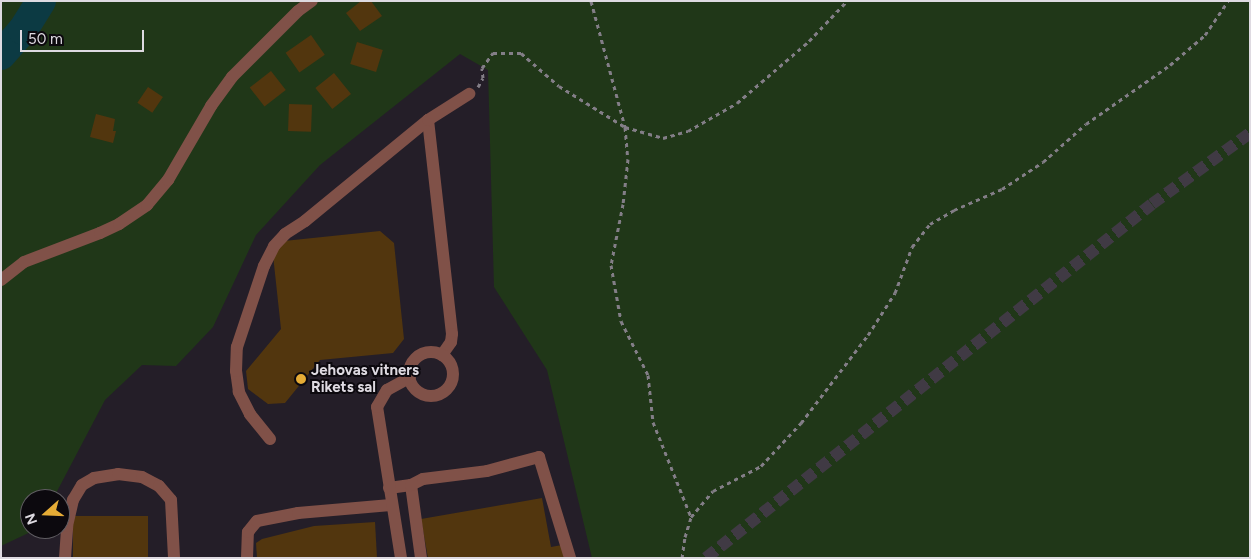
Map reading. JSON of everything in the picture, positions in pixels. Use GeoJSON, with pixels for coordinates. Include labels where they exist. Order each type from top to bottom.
{"type":"FeatureCollection","features":[{"type":"Feature","properties":{"kind":"lane"},"geometry":{"type":"LineString","coordinates":[[1,280],[24,262],[120,224],[147,205],[168,180],[211,106],[232,77],[298,11],[312,1]]}},
{"type":"Feature","properties":{"kind":"lane"},"geometry":{"type":"LineString","coordinates":[[270,439],[250,414],[240,392],[236,371],[237,347],[269,255],[285,234],[305,221],[428,120],[469,94]]}},
{"type":"Feature","properties":{"kind":"lane"},"geometry":{"type":"LineString","coordinates":[[428,120],[451,325],[451,342],[442,355]]}},
{"type":"Feature","properties":{"kind":"lane"},"geometry":{"type":"LineString","coordinates":[[431,352],[442,355],[451,365],[453,375],[449,386],[441,393],[431,396],[420,392],[413,385],[410,376],[413,362],[421,355],[431,352]]}},
{"type":"Feature","properties":{"kind":"lane"},"geometry":{"type":"LineString","coordinates":[[400,558],[377,407],[387,390],[410,376]]}},
{"type":"Feature","properties":{"kind":"lane"},"geometry":{"type":"LineString","coordinates":[[389,488],[410,485],[424,479],[487,471],[540,457],[570,558]]}},
{"type":"Feature","properties":{"kind":"lane"},"geometry":{"type":"LineString","coordinates":[[65,558],[67,526],[73,500],[82,485],[94,478],[118,474],[142,477],[159,486],[171,500],[174,558]]}},
{"type":"Feature","properties":{"kind":"lane"},"geometry":{"type":"LineString","coordinates":[[410,485],[421,558]]}},
{"type":"Feature","properties":{"kind":"lane"},"geometry":{"type":"LineString","coordinates":[[247,558],[248,532],[257,521],[298,513],[391,505]]}},
{"type":"Feature","properties":{"kind":"path"},"geometry":{"type":"LineString","coordinates":[[591,1],[625,127],[628,158],[624,204],[612,265],[622,321],[648,376],[653,422],[691,517]]}},
{"type":"Feature","properties":{"kind":"path"},"geometry":{"type":"LineString","coordinates":[[469,94],[478,87],[482,78],[482,68],[493,53],[521,53],[559,86],[625,127],[663,138],[688,132],[737,103],[809,41],[847,1]]}},
{"type":"Feature","properties":{"kind":"path"},"geometry":{"type":"LineString","coordinates":[[682,558],[685,537],[691,517],[714,491],[761,466],[801,423],[868,335],[894,293],[912,247],[930,224],[954,210],[1002,189],[1043,162],[1086,124],[1170,65],[1205,35],[1228,1]]}},
{"type":"Feature","properties":{"kind":"green space"},"geometry":{"type":"Polygon","coordinates":[[[1,1],[1250,1],[1250,558],[592,558],[547,370],[494,287],[488,70],[460,54],[320,165],[256,235],[213,327],[176,366],[142,365],[105,400],[58,489],[20,489],[20,537],[1,546],[1,1]]]}},
{"type":"Feature","properties":{"kind":"building"},"geometry":{"type":"Polygon","coordinates":[[[361,1],[371,1],[382,16],[360,31],[346,13],[361,1]]]}},
{"type":"Feature","properties":{"kind":"building"},"geometry":{"type":"Polygon","coordinates":[[[311,35],[325,55],[299,72],[286,53],[311,35]]]}},
{"type":"Feature","properties":{"kind":"building"},"geometry":{"type":"Polygon","coordinates":[[[357,42],[383,50],[376,72],[350,64],[357,42]]]}},
{"type":"Feature","properties":{"kind":"building"},"geometry":{"type":"Polygon","coordinates":[[[271,71],[286,90],[264,107],[250,88],[271,71]]]}},
{"type":"Feature","properties":{"kind":"building"},"geometry":{"type":"Polygon","coordinates":[[[334,73],[351,94],[332,109],[315,88],[334,73]]]}},
{"type":"Feature","properties":{"kind":"building"},"geometry":{"type":"Polygon","coordinates":[[[148,87],[163,97],[152,113],[137,103],[148,87]]]}},
{"type":"Feature","properties":{"kind":"building"},"geometry":{"type":"Polygon","coordinates":[[[289,104],[312,105],[311,132],[288,131],[289,104]]]}},
{"type":"Feature","properties":{"kind":"building"},"geometry":{"type":"Polygon","coordinates":[[[96,114],[115,119],[113,131],[116,131],[113,143],[90,137],[96,114]]]}},
{"type":"Feature","properties":{"kind":"building"},"geometry":{"type":"Polygon","coordinates":[[[380,231],[394,243],[404,339],[393,353],[320,360],[285,403],[268,404],[248,389],[246,371],[281,329],[273,255],[284,241],[380,231]]]}},
{"type":"Feature","properties":{"kind":"building"},"geometry":{"type":"Polygon","coordinates":[[[542,498],[551,547],[562,545],[564,558],[428,558],[421,519],[542,498]]]}},
{"type":"Feature","properties":{"kind":"building"},"geometry":{"type":"Polygon","coordinates":[[[73,516],[148,516],[148,558],[73,558],[73,516]]]}},
{"type":"Feature","properties":{"kind":"building"},"geometry":{"type":"Polygon","coordinates":[[[375,522],[377,558],[257,558],[256,543],[262,539],[314,526],[375,522]]]}},
{"type":"Feature","properties":{"kind":"waterway"},"geometry":{"type":"LineString","coordinates":[[1,55],[23,30],[41,1]]}},
{"type":"Feature","properties":{"kind":"tunnel"},"geometry":{"type":"LineString","coordinates":[[706,558],[1152,204],[1250,133]]}},
{"type":"Feature","properties":{"kind":"place","name":"Jehovas vitners Rikets sal"},"geometry":{"type":"Point","coordinates":[301,379]}}]}
